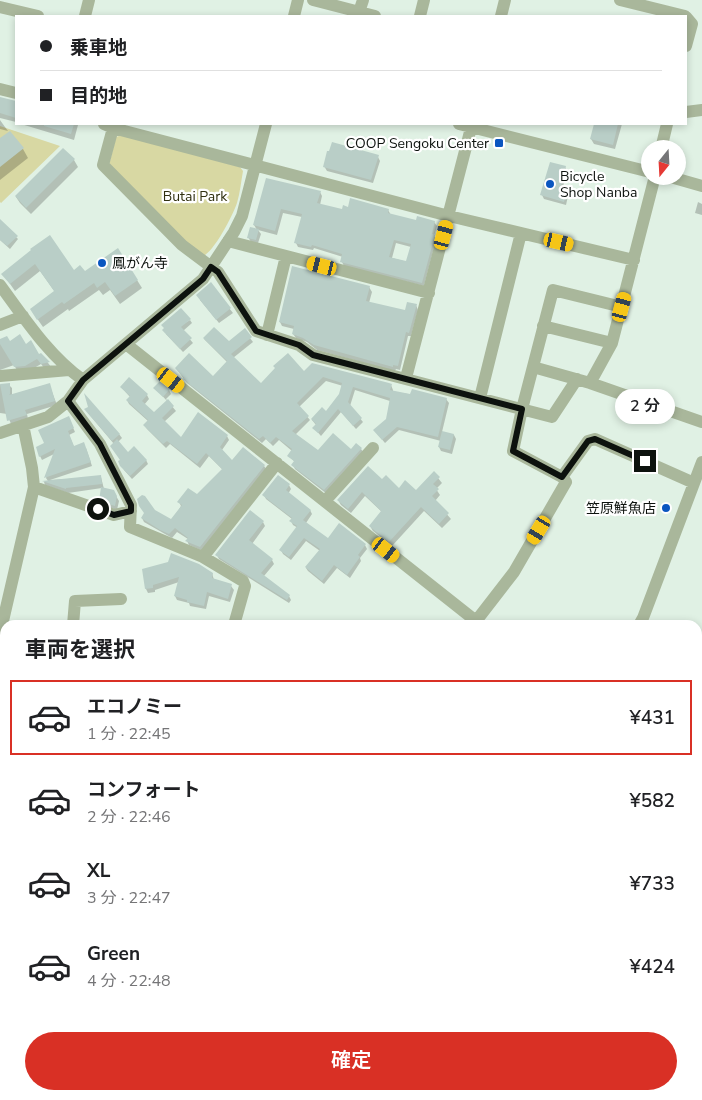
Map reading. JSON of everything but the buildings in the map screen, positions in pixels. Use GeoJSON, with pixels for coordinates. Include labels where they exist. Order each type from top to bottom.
{"type":"FeatureCollection","features":[{"type":"Feature","properties":{"kind":"street"},"geometry":{"type":"LineString","coordinates":[[85,15],[89,0]]}},
{"type":"Feature","properties":{"kind":"street"},"geometry":{"type":"LineString","coordinates":[[294,15],[298,0]]}},
{"type":"Feature","properties":{"kind":"street"},"geometry":{"type":"LineString","coordinates":[[312,0],[361,6],[374,15]]}},
{"type":"Feature","properties":{"kind":"street"},"geometry":{"type":"LineString","coordinates":[[420,15],[424,0]]}},
{"type":"Feature","properties":{"kind":"street"},"geometry":{"type":"LineString","coordinates":[[501,15],[505,0]]}},
{"type":"Feature","properties":{"kind":"street"},"geometry":{"type":"LineString","coordinates":[[620,0],[641,2],[680,15]]}},
{"type":"Feature","properties":{"kind":"street"},"geometry":{"type":"LineString","coordinates":[[0,7],[34,15]]}},
{"type":"Feature","properties":{"kind":"street"},"geometry":{"type":"LineString","coordinates":[[687,18],[692,24],[687,42]]}},
{"type":"Feature","properties":{"kind":"street"},"geometry":{"type":"LineString","coordinates":[[0,89],[15,93]]}},
{"type":"Feature","properties":{"kind":"street"},"geometry":{"type":"LineString","coordinates":[[687,112],[702,110]]}},
{"type":"Feature","properties":{"kind":"street"},"geometry":{"type":"LineString","coordinates":[[0,433],[48,417],[68,401],[83,380],[203,279],[242,216],[266,125]]}},
{"type":"Feature","properties":{"kind":"street"},"geometry":{"type":"LineString","coordinates":[[406,378],[449,216],[467,125],[641,170]]}},
{"type":"Feature","properties":{"kind":"street"},"geometry":{"type":"LineString","coordinates":[[663,140],[667,125]]}},
{"type":"Feature","properties":{"kind":"street"},"geometry":{"type":"LineString","coordinates":[[577,379],[552,416],[313,355],[299,345],[256,331],[218,272],[182,245],[103,165],[109,126],[449,216],[634,260]]}},
{"type":"Feature","properties":{"kind":"street"},"geometry":{"type":"LineString","coordinates":[[686,181],[702,186]]}},
{"type":"Feature","properties":{"kind":"street"},"geometry":{"type":"LineString","coordinates":[[590,382],[612,343],[653,185]]}},
{"type":"Feature","properties":{"kind":"street"},"geometry":{"type":"LineString","coordinates":[[480,398],[521,233]]}},
{"type":"Feature","properties":{"kind":"street"},"geometry":{"type":"LineString","coordinates":[[228,241],[429,293]]}},
{"type":"Feature","properties":{"kind":"street"},"geometry":{"type":"LineString","coordinates":[[267,334],[286,256]]}},
{"type":"Feature","properties":{"kind":"street"},"geometry":{"type":"LineString","coordinates":[[0,285],[41,339],[69,370],[83,380]]}},
{"type":"Feature","properties":{"kind":"street"},"geometry":{"type":"LineString","coordinates":[[480,620],[514,572],[566,482],[562,477],[513,451],[553,290],[622,307]]}},
{"type":"Feature","properties":{"kind":"street"},"geometry":{"type":"LineString","coordinates":[[0,325],[23,316]]}},
{"type":"Feature","properties":{"kind":"street"},"geometry":{"type":"LineString","coordinates":[[543,326],[612,343]]}},
{"type":"Feature","properties":{"kind":"street"},"geometry":{"type":"LineString","coordinates":[[126,344],[472,620]]}},
{"type":"Feature","properties":{"kind":"street"},"geometry":{"type":"LineString","coordinates":[[533,367],[590,382],[702,422]]}},
{"type":"Feature","properties":{"kind":"street"},"geometry":{"type":"LineString","coordinates":[[0,376],[69,370]]}},
{"type":"Feature","properties":{"kind":"street"},"geometry":{"type":"LineString","coordinates":[[68,401],[100,444],[131,505],[130,527],[203,557],[243,581],[245,586],[235,620]]}},
{"type":"Feature","properties":{"kind":"street"},"geometry":{"type":"LineString","coordinates":[[3,620],[34,487],[23,425]]}},
{"type":"Feature","properties":{"kind":"street"},"geometry":{"type":"LineString","coordinates":[[562,477],[588,441],[595,439],[694,483]]}},
{"type":"Feature","properties":{"kind":"street"},"geometry":{"type":"LineString","coordinates":[[325,502],[373,448]]}},
{"type":"Feature","properties":{"kind":"street"},"geometry":{"type":"LineString","coordinates":[[642,620],[702,462]]}},
{"type":"Feature","properties":{"kind":"street"},"geometry":{"type":"LineString","coordinates":[[203,557],[276,463]]}},
{"type":"Feature","properties":{"kind":"street"},"geometry":{"type":"LineString","coordinates":[[34,487],[114,515],[131,511]]}},
{"type":"Feature","properties":{"kind":"street"},"geometry":{"type":"LineString","coordinates":[[73,620],[75,601],[121,599]]}},
{"type":"Feature","properties":{"kind":"green space"},"geometry":{"type":"Polygon","coordinates":[[[0,126],[60,146],[1,203],[0,202],[0,126]]]}},
{"type":"Feature","properties":{"kind":"green space","name":"Butai Park"},"geometry":{"type":"Polygon","coordinates":[[[122,135],[240,167],[243,171],[235,209],[223,232],[212,248],[203,256],[184,243],[109,165],[116,137],[122,135]]]}},
{"type":"Feature","properties":{"kind":"place","name":"COOP Sengoku Center"},"geometry":{"type":"Point","coordinates":[499,143]}},
{"type":"Feature","properties":{"kind":"place","name":"Bicycle Shop Nanba"},"geometry":{"type":"Point","coordinates":[550,184]}},
{"type":"Feature","properties":{"kind":"place","name":"鳳がん寺"},"geometry":{"type":"Point","coordinates":[102,263]}},
{"type":"Feature","properties":{"kind":"place","name":"笠原鮮魚店"},"geometry":{"type":"Point","coordinates":[666,508]}},
{"type":"Feature","properties":{"kind":"route"},"geometry":{"type":"LineString","coordinates":[[98,509],[114,515],[131,511],[131,505],[100,444],[68,401],[83,380],[203,279],[211,267],[218,272],[256,331],[299,345],[313,355],[522,409],[513,451],[562,477],[588,441],[595,439],[645,461]]}}]}
